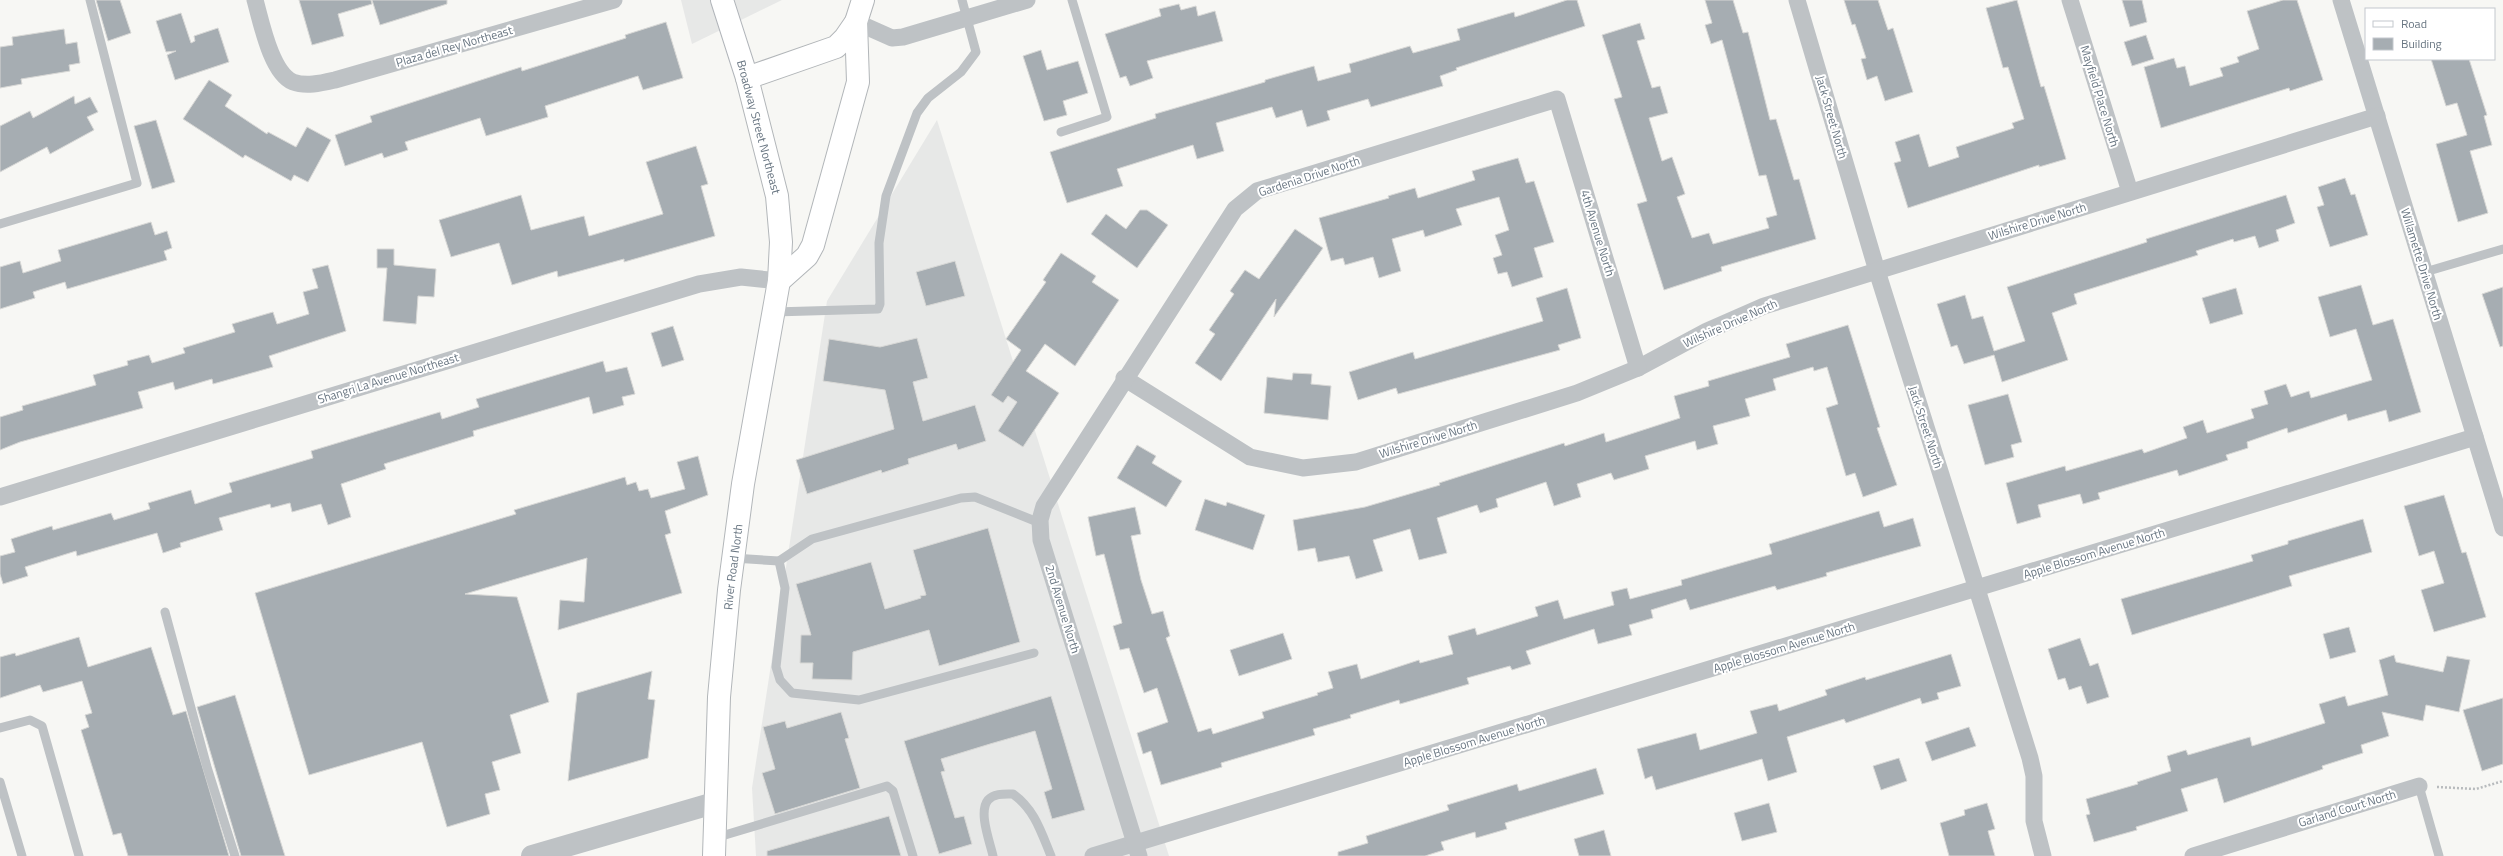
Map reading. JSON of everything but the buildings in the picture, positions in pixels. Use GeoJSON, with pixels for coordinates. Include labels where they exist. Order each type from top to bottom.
{"type":"FeatureCollection","features":[{"type":"Feature","properties":{"kind":"main road","name":"Broadway Street Northeast"},"geometry":{"type":"LineString","coordinates":[[722,0],[748,78],[777,196],[781,242],[779,281]]}},
{"type":"Feature","properties":{"kind":"main road"},"geometry":{"type":"LineString","coordinates":[[779,281],[807,256],[813,245],[858,82],[856,22],[862,0]]}},
{"type":"Feature","properties":{"kind":"main road"},"geometry":{"type":"LineString","coordinates":[[748,78],[831,49],[845,38],[856,22]]}},
{"type":"Feature","properties":{"kind":"main road","name":"River Road North"},"geometry":{"type":"LineString","coordinates":[[714,847],[714,803],[719,697],[733,558],[744,484],[779,281]]}},
{"type":"Feature","properties":{"kind":"street","name":"Plaza del Rey Northeast"},"geometry":{"type":"LineString","coordinates":[[255,0],[272,55],[280,71],[293,82],[314,84],[335,80],[614,0]]}},
{"type":"Feature","properties":{"kind":"street"},"geometry":{"type":"LineString","coordinates":[[856,22],[892,38],[903,37],[1027,0]]}},
{"type":"Feature","properties":{"kind":"street","name":"Jack Street North"},"geometry":{"type":"LineString","coordinates":[[1797,0],[1877,271],[2030,758],[2034,776],[2034,821],[2043,856]]}},
{"type":"Feature","properties":{"kind":"street","name":"Mayfield Place North"},"geometry":{"type":"LineString","coordinates":[[2070,0],[2130,192]]}},
{"type":"Feature","properties":{"kind":"street","name":"Willamette Drive North"},"geometry":{"type":"LineString","coordinates":[[2341,0],[2503,528]]}},
{"type":"Feature","properties":{"kind":"street","name":"4th Avenue North"},"geometry":{"type":"LineString","coordinates":[[1558,99],[1638,368]]}},
{"type":"Feature","properties":{"kind":"street","name":"Gardenia Drive North"},"geometry":{"type":"LineString","coordinates":[[1124,378],[1235,209],[1257,191],[1558,99]]}},
{"type":"Feature","properties":{"kind":"street","name":"Wilshire Drive North"},"geometry":{"type":"LineString","coordinates":[[1124,378],[1250,457],[1303,468],[1356,462],[1577,393],[1638,368],[1707,331],[1764,306],[2377,116]]}},
{"type":"Feature","properties":{"kind":"street","name":"Shangri La Avenue Northeast"},"geometry":{"type":"LineString","coordinates":[[0,497],[699,284],[741,277],[779,281]]}},
{"type":"Feature","properties":{"kind":"street","name":"2nd Avenue North"},"geometry":{"type":"LineString","coordinates":[[1124,378],[1044,506],[1040,523],[1041,540],[1137,850]]}},
{"type":"Feature","properties":{"kind":"street","name":"Apple Blossom Avenue North"},"geometry":{"type":"LineString","coordinates":[[1093,856],[1137,850],[1977,588],[2475,437]]}},
{"type":"Feature","properties":{"kind":"street","name":"Garland Court North"},"geometry":{"type":"LineString","coordinates":[[2193,856],[2419,786]]}},
{"type":"Feature","properties":{"kind":"street"},"geometry":{"type":"LineString","coordinates":[[532,856],[714,803]]}},
{"type":"Feature","properties":{"kind":"lane"},"geometry":{"type":"LineString","coordinates":[[0,224],[137,183],[90,0]]}},
{"type":"Feature","properties":{"kind":"lane"},"geometry":{"type":"LineString","coordinates":[[774,312],[878,308],[880,304],[879,243],[886,196],[917,113],[928,98],[961,72],[976,52],[962,0]]}},
{"type":"Feature","properties":{"kind":"lane"},"geometry":{"type":"LineString","coordinates":[[1061,132],[1107,118],[1072,0]]}},
{"type":"Feature","properties":{"kind":"lane"},"geometry":{"type":"LineString","coordinates":[[2425,272],[2503,249]]}},
{"type":"Feature","properties":{"kind":"lane"},"geometry":{"type":"LineString","coordinates":[[733,558],[779,561],[812,539],[961,498],[975,497],[1040,523]]}},
{"type":"Feature","properties":{"kind":"lane"},"geometry":{"type":"LineString","coordinates":[[779,561],[785,588],[776,667],[780,680],[792,693],[859,700],[1034,653]]}},
{"type":"Feature","properties":{"kind":"lane"},"geometry":{"type":"LineString","coordinates":[[165,612],[207,767],[235,856]]}},
{"type":"Feature","properties":{"kind":"lane"},"geometry":{"type":"LineString","coordinates":[[0,728],[30,720],[42,726],[79,856]]}},
{"type":"Feature","properties":{"kind":"lane"},"geometry":{"type":"LineString","coordinates":[[0,782],[22,856]]}},
{"type":"Feature","properties":{"kind":"lane"},"geometry":{"type":"LineString","coordinates":[[714,847],[887,786],[893,790],[913,856]]}},
{"type":"Feature","properties":{"kind":"lane"},"geometry":{"type":"LineString","coordinates":[[2419,786],[2439,856]]}},
{"type":"Feature","properties":{"kind":"lane"},"geometry":{"type":"LineString","coordinates":[[993,856],[984,812],[988,800],[996,795],[1013,794],[1024,802],[1036,818],[1051,856]]}},
{"type":"Feature","properties":{"kind":"path"},"geometry":{"type":"LineString","coordinates":[[2419,786],[2476,788],[2503,782]]}},
{"type":"Feature","properties":{"kind":"shaded area"},"geometry":{"type":"Polygon","coordinates":[[[681,0],[782,0],[692,44],[681,0]]]}},
{"type":"Feature","properties":{"kind":"shaded area"},"geometry":{"type":"Polygon","coordinates":[[[937,120],[1169,856],[756,856],[752,788],[827,301],[937,120]]]}}]}
